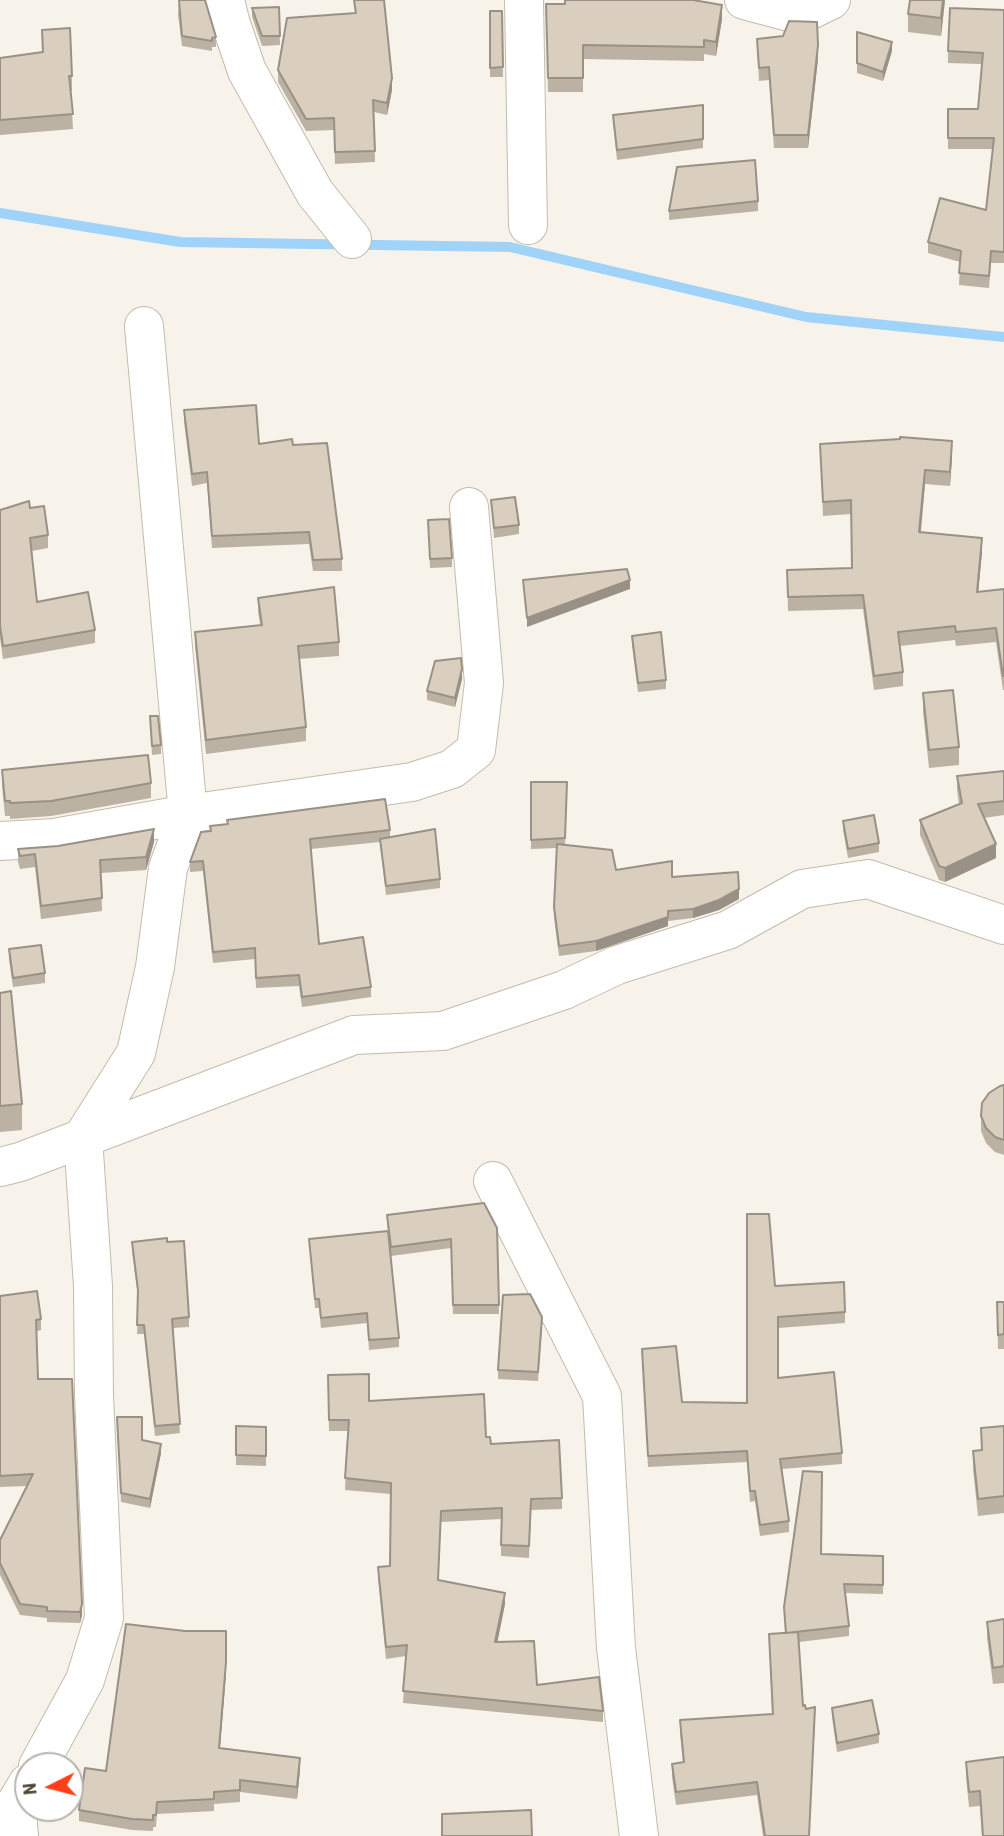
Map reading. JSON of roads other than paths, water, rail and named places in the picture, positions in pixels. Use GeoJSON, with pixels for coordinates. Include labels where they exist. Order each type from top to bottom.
{"type":"FeatureCollection","features":[{"type":"Feature","properties":{"kind":"street"},"geometry":{"type":"LineString","coordinates":[[225,0],[247,71],[315,193],[352,239]]}},
{"type":"Feature","properties":{"kind":"street"},"geometry":{"type":"LineString","coordinates":[[524,0],[528,225]]}},
{"type":"Feature","properties":{"kind":"street"},"geometry":{"type":"LineString","coordinates":[[744,0],[812,5]]}},
{"type":"Feature","properties":{"kind":"street"},"geometry":{"type":"LineString","coordinates":[[46,1752],[85,1679],[104,1618],[94,1395],[93,1286],[83,1137],[136,1053],[155,967],[168,868],[188,814],[144,327]]}},
{"type":"Feature","properties":{"kind":"street"},"geometry":{"type":"LineString","coordinates":[[0,841],[54,838],[188,814],[412,782],[452,768],[476,750],[484,683],[469,507]]}},
{"type":"Feature","properties":{"kind":"street"},"geometry":{"type":"LineString","coordinates":[[0,1167],[20,1162],[354,1034],[443,1031],[564,990],[617,965],[728,930],[802,889],[868,879],[1004,925]]}},
{"type":"Feature","properties":{"kind":"street"},"geometry":{"type":"LineString","coordinates":[[493,1181],[602,1396],[616,1648],[639,1836]]}},
{"type":"Feature","properties":{"kind":"waterway"},"geometry":{"type":"LineString","coordinates":[[0,213],[180,242],[510,247],[806,317],[1004,337]]}}]}
